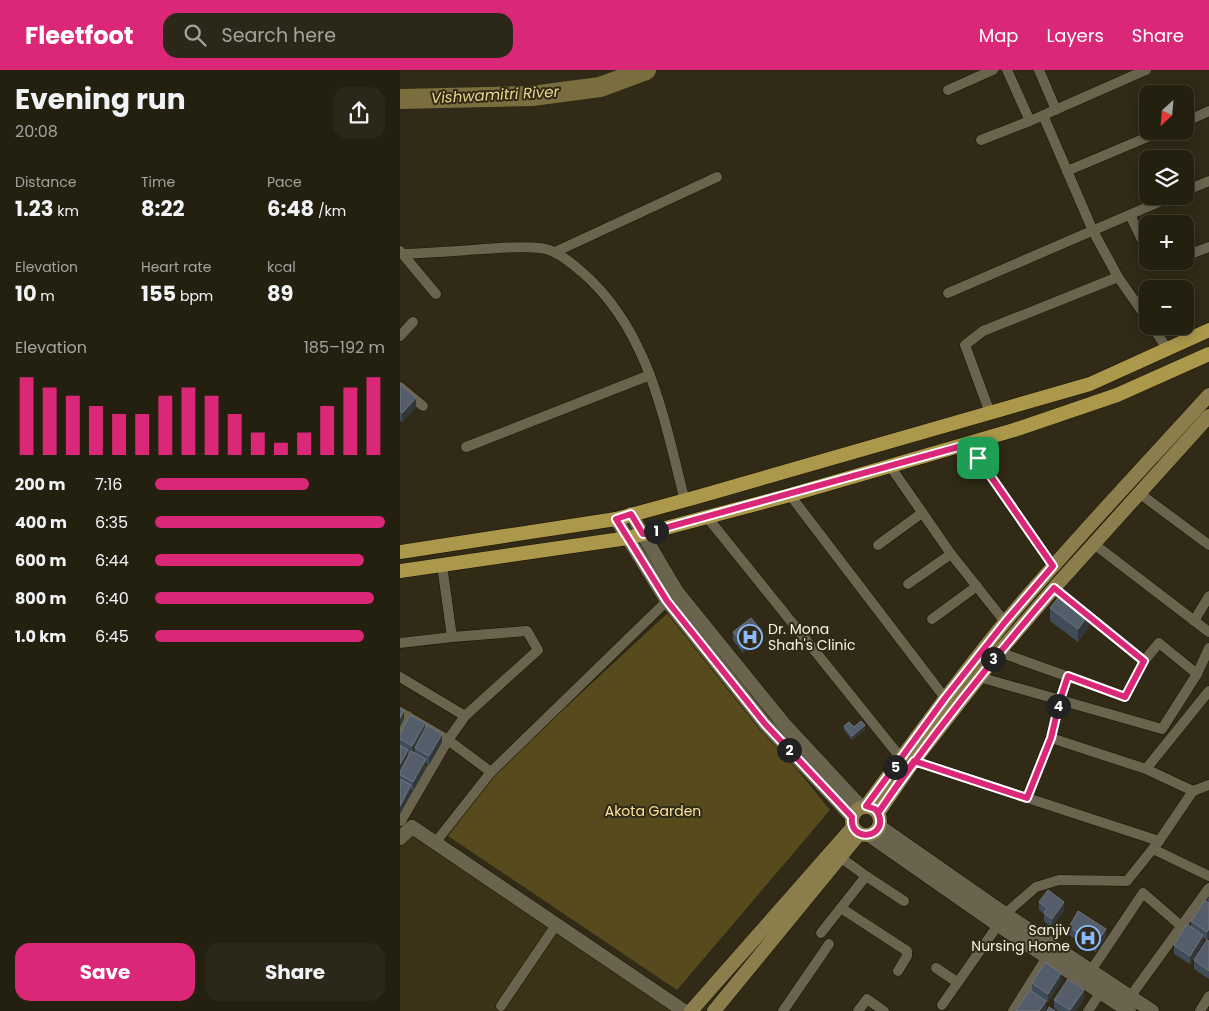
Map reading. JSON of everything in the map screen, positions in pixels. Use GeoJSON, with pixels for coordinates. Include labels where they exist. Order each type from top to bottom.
{"type":"FeatureCollection","features":[{"type":"Feature","properties":{"kind":"main road"},"geometry":{"type":"LineString","coordinates":[[400,552],[616,519],[685,501],[1090,384],[1209,330]]}},
{"type":"Feature","properties":{"kind":"main road"},"geometry":{"type":"LineString","coordinates":[[400,571],[628,538],[707,517],[1014,430],[1117,395],[1209,354]]}},
{"type":"Feature","properties":{"kind":"main road"},"geometry":{"type":"LineString","coordinates":[[714,1011],[840,857],[908,759],[945,698],[1005,622],[1053,566],[1209,395]]}},
{"type":"Feature","properties":{"kind":"main road"},"geometry":{"type":"LineString","coordinates":[[908,759],[1054,588],[1209,416]]}},
{"type":"Feature","properties":{"kind":"main road"},"geometry":{"type":"LineString","coordinates":[[690,1011],[864,821]]}},
{"type":"Feature","properties":{"kind":"street"},"geometry":{"type":"LineString","coordinates":[[948,90],[993,70]]}},
{"type":"Feature","properties":{"kind":"street"},"geometry":{"type":"LineString","coordinates":[[1008,70],[1030,121]]}},
{"type":"Feature","properties":{"kind":"street"},"geometry":{"type":"LineString","coordinates":[[1040,70],[1056,110]]}},
{"type":"Feature","properties":{"kind":"street"},"geometry":{"type":"LineString","coordinates":[[981,140],[1056,110],[1146,70]]}},
{"type":"Feature","properties":{"kind":"street"},"geometry":{"type":"LineString","coordinates":[[1194,118],[1209,111]]}},
{"type":"Feature","properties":{"kind":"street"},"geometry":{"type":"LineString","coordinates":[[1043,115],[1093,231],[1118,277],[1139,307]]}},
{"type":"Feature","properties":{"kind":"street"},"geometry":{"type":"LineString","coordinates":[[1067,171],[1141,140]]}},
{"type":"Feature","properties":{"kind":"street"},"geometry":{"type":"LineString","coordinates":[[555,252],[717,177]]}},
{"type":"Feature","properties":{"kind":"street"},"geometry":{"type":"LineString","coordinates":[[1194,187],[1209,181]]}},
{"type":"Feature","properties":{"kind":"street"},"geometry":{"type":"LineString","coordinates":[[948,293],[1153,205]]}},
{"type":"Feature","properties":{"kind":"street"},"geometry":{"type":"LineString","coordinates":[[1130,215],[1139,234]]}},
{"type":"Feature","properties":{"kind":"street"},"geometry":{"type":"LineString","coordinates":[[1194,253],[1209,247]]}},
{"type":"Feature","properties":{"kind":"street"},"geometry":{"type":"LineString","coordinates":[[402,252],[541,248],[555,252],[568,260],[593,282],[620,314],[637,343],[658,394],[685,501]]}},
{"type":"Feature","properties":{"kind":"street"},"geometry":{"type":"LineString","coordinates":[[402,252],[436,294]]}},
{"type":"Feature","properties":{"kind":"street"},"geometry":{"type":"LineString","coordinates":[[990,413],[965,344],[983,331],[1118,277]]}},
{"type":"Feature","properties":{"kind":"street"},"geometry":{"type":"LineString","coordinates":[[400,336],[413,322]]}},
{"type":"Feature","properties":{"kind":"street"},"geometry":{"type":"LineString","coordinates":[[1158,335],[1168,350]]}},
{"type":"Feature","properties":{"kind":"street"},"geometry":{"type":"LineString","coordinates":[[466,447],[650,375]]}},
{"type":"Feature","properties":{"kind":"street"},"geometry":{"type":"LineString","coordinates":[[400,387],[423,406]]}},
{"type":"Feature","properties":{"kind":"street"},"geometry":{"type":"LineString","coordinates":[[969,444],[1053,566]]}},
{"type":"Feature","properties":{"kind":"street"},"geometry":{"type":"LineString","coordinates":[[890,466],[951,554],[1005,622]]}},
{"type":"Feature","properties":{"kind":"street"},"geometry":{"type":"LineString","coordinates":[[1139,493],[1209,545]]}},
{"type":"Feature","properties":{"kind":"street"},"geometry":{"type":"LineString","coordinates":[[790,494],[945,698]]}},
{"type":"Feature","properties":{"kind":"street"},"geometry":{"type":"LineString","coordinates":[[878,545],[922,513]]}},
{"type":"Feature","properties":{"kind":"street"},"geometry":{"type":"LineString","coordinates":[[631,514],[643,534],[672,596],[758,692],[864,821]]}},
{"type":"Feature","properties":{"kind":"street"},"geometry":{"type":"LineString","coordinates":[[707,517],[908,759],[1027,798],[1156,845],[1209,876]]}},
{"type":"Feature","properties":{"kind":"street"},"geometry":{"type":"LineString","coordinates":[[616,519],[746,701],[765,724],[864,821],[1002,920],[1047,956],[1101,992],[1126,1006],[1152,1011]]}},
{"type":"Feature","properties":{"kind":"street"},"geometry":{"type":"LineString","coordinates":[[1094,544],[1209,632]]}},
{"type":"Feature","properties":{"kind":"street"},"geometry":{"type":"LineString","coordinates":[[908,584],[951,554]]}},
{"type":"Feature","properties":{"kind":"street"},"geometry":{"type":"LineString","coordinates":[[442,565],[452,637]]}},
{"type":"Feature","properties":{"kind":"street"},"geometry":{"type":"LineString","coordinates":[[932,619],[977,586]]}},
{"type":"Feature","properties":{"kind":"street"},"geometry":{"type":"LineString","coordinates":[[1054,588],[1144,661]]}},
{"type":"Feature","properties":{"kind":"street"},"geometry":{"type":"LineString","coordinates":[[435,843],[491,772],[672,596]]}},
{"type":"Feature","properties":{"kind":"street"},"geometry":{"type":"LineString","coordinates":[[1194,621],[1209,596]]}},
{"type":"Feature","properties":{"kind":"street"},"geometry":{"type":"LineString","coordinates":[[400,643],[527,631],[538,650],[465,716],[448,740],[404,823],[400,838]]}},
{"type":"Feature","properties":{"kind":"street"},"geometry":{"type":"LineString","coordinates":[[999,652],[1125,697],[1144,661],[1159,643],[1197,674]]}},
{"type":"Feature","properties":{"kind":"street"},"geometry":{"type":"LineString","coordinates":[[978,677],[1162,729],[1197,674],[1209,648]]}},
{"type":"Feature","properties":{"kind":"street"},"geometry":{"type":"LineString","coordinates":[[1027,798],[1051,738],[1068,676]]}},
{"type":"Feature","properties":{"kind":"street"},"geometry":{"type":"LineString","coordinates":[[400,677],[465,716]]}},
{"type":"Feature","properties":{"kind":"street"},"geometry":{"type":"LineString","coordinates":[[1146,769],[1209,691]]}},
{"type":"Feature","properties":{"kind":"street"},"geometry":{"type":"LineString","coordinates":[[746,701],[758,692]]}},
{"type":"Feature","properties":{"kind":"street"},"geometry":{"type":"LineString","coordinates":[[400,731],[404,714],[448,740],[491,772]]}},
{"type":"Feature","properties":{"kind":"street"},"geometry":{"type":"LineString","coordinates":[[1051,738],[1146,769],[1193,791]]}},
{"type":"Feature","properties":{"kind":"street"},"geometry":{"type":"LineString","coordinates":[[942,1005],[1002,920],[1036,887],[1059,880],[1127,881],[1156,845],[1193,791],[1209,785]]}},
{"type":"Feature","properties":{"kind":"street"},"geometry":{"type":"LineString","coordinates":[[404,823],[684,1011]]}},
{"type":"Feature","properties":{"kind":"street"},"geometry":{"type":"LineString","coordinates":[[840,857],[904,901]]}},
{"type":"Feature","properties":{"kind":"street"},"geometry":{"type":"LineString","coordinates":[[822,933],[866,876]]}},
{"type":"Feature","properties":{"kind":"street"},"geometry":{"type":"LineString","coordinates":[[1126,1006],[1209,888]]}},
{"type":"Feature","properties":{"kind":"street"},"geometry":{"type":"LineString","coordinates":[[1090,972],[1143,893],[1181,926]]}},
{"type":"Feature","properties":{"kind":"street"},"geometry":{"type":"LineString","coordinates":[[841,908],[907,951],[908,956],[898,971]]}},
{"type":"Feature","properties":{"kind":"street"},"geometry":{"type":"LineString","coordinates":[[1002,920],[1090,972],[1126,1006]]}},
{"type":"Feature","properties":{"kind":"street"},"geometry":{"type":"LineString","coordinates":[[502,1006],[556,925]]}},
{"type":"Feature","properties":{"kind":"street"},"geometry":{"type":"LineString","coordinates":[[783,1011],[829,944]]}},
{"type":"Feature","properties":{"kind":"street"},"geometry":{"type":"LineString","coordinates":[[1013,1011],[1047,956]]}},
{"type":"Feature","properties":{"kind":"street"},"geometry":{"type":"LineString","coordinates":[[936,968],[957,982]]}},
{"type":"Feature","properties":{"kind":"street"},"geometry":{"type":"LineString","coordinates":[[1088,1011],[1101,992]]}},
{"type":"Feature","properties":{"kind":"street"},"geometry":{"type":"LineString","coordinates":[[1200,1011],[1209,996]]}},
{"type":"Feature","properties":{"kind":"street"},"geometry":{"type":"LineString","coordinates":[[858,1011],[866,999],[884,1011]]}},
{"type":"Feature","properties":{"kind":"shaded area"},"geometry":{"type":"Polygon","coordinates":[[[412,827],[677,1011],[400,1011],[400,839],[412,827]]]}},
{"type":"Feature","properties":{"kind":"green space","name":"Akota Garden"},"geometry":{"type":"Polygon","coordinates":[[[670,611],[830,810],[677,990],[448,836],[487,783],[670,611]]]}},
{"type":"Feature","properties":{"kind":"building"},"geometry":{"type":"Polygon","coordinates":[[[400,384],[416,398],[402,413],[400,411],[400,384]]]}},
{"type":"Feature","properties":{"kind":"building"},"geometry":{"type":"Polygon","coordinates":[[[1061,594],[1089,614],[1078,629],[1050,608],[1061,594]]]}},
{"type":"Feature","properties":{"kind":"building"},"geometry":{"type":"Polygon","coordinates":[[[751,618],[761,630],[743,644],[733,632],[751,618]]]}},
{"type":"Feature","properties":{"kind":"building"},"geometry":{"type":"Polygon","coordinates":[[[400,708],[404,710],[400,718],[400,708]]]}},
{"type":"Feature","properties":{"kind":"building"},"geometry":{"type":"Polygon","coordinates":[[[410,715],[425,723],[412,746],[400,739],[400,734],[410,715]]]}},
{"type":"Feature","properties":{"kind":"building"},"geometry":{"type":"Polygon","coordinates":[[[861,721],[865,725],[852,736],[844,726],[849,722],[854,727],[861,721]]]}},
{"type":"Feature","properties":{"kind":"building"},"geometry":{"type":"Polygon","coordinates":[[[427,725],[442,734],[429,756],[415,748],[427,725]]]}},
{"type":"Feature","properties":{"kind":"building"},"geometry":{"type":"Polygon","coordinates":[[[400,745],[408,750],[400,764],[400,745]]]}},
{"type":"Feature","properties":{"kind":"building"},"geometry":{"type":"Polygon","coordinates":[[[411,751],[426,759],[413,782],[400,775],[411,751]]]}},
{"type":"Feature","properties":{"kind":"building"},"geometry":{"type":"Polygon","coordinates":[[[400,779],[411,785],[400,806],[400,779]]]}},
{"type":"Feature","properties":{"kind":"building"},"geometry":{"type":"Polygon","coordinates":[[[1048,890],[1064,902],[1052,919],[1044,913],[1047,908],[1039,902],[1048,890]]]}},
{"type":"Feature","properties":{"kind":"building"},"geometry":{"type":"Polygon","coordinates":[[[1205,900],[1209,903],[1209,929],[1207,932],[1191,921],[1205,900]]]}},
{"type":"Feature","properties":{"kind":"building"},"geometry":{"type":"Polygon","coordinates":[[[1078,911],[1106,929],[1096,944],[1069,927],[1078,911]]]}},
{"type":"Feature","properties":{"kind":"building"},"geometry":{"type":"Polygon","coordinates":[[[1187,924],[1203,935],[1190,956],[1174,945],[1187,924]]]}},
{"type":"Feature","properties":{"kind":"building"},"geometry":{"type":"Polygon","coordinates":[[[1207,940],[1209,941],[1209,971],[1194,960],[1207,940]]]}},
{"type":"Feature","properties":{"kind":"building"},"geometry":{"type":"Polygon","coordinates":[[[1045,962],[1061,973],[1048,994],[1032,983],[1045,962]]]}},
{"type":"Feature","properties":{"kind":"building"},"geometry":{"type":"Polygon","coordinates":[[[1068,979],[1084,990],[1070,1010],[1054,1000],[1068,979]]]}},
{"type":"Feature","properties":{"kind":"building"},"geometry":{"type":"Polygon","coordinates":[[[1030,990],[1046,1001],[1039,1011],[1017,1011],[1016,1010],[1030,990]]]}},
{"type":"Feature","properties":{"kind":"building"},"geometry":{"type":"Polygon","coordinates":[[[1049,1007],[1055,1011],[1047,1011],[1049,1007]]]}},
{"type":"Feature","properties":{"kind":"waterway","name":"Vishwamitri River"},"geometry":{"type":"LineString","coordinates":[[400,99],[532,96],[600,87],[646,70]]}},
{"type":"Feature","properties":{"kind":"place","name":"Dr. Mona Shah's Clinic"},"geometry":{"type":"Point","coordinates":[750,637]}},
{"type":"Feature","properties":{"kind":"place","name":"Sanjiv Nursing Home"},"geometry":{"type":"Point","coordinates":[1088,938]}},
{"type":"Feature","properties":{"kind":"route"},"geometry":{"type":"LineString","coordinates":[[978,458],[969,444],[643,534],[631,514],[616,519],[667,601],[765,724],[852,817],[852,827],[859,834],[869,835],[877,830],[880,822],[878,813],[914,761],[978,677],[1054,588],[1144,661],[1125,697],[1068,676],[1051,738],[1027,798],[914,761],[878,813],[875,809],[866,806],[945,698],[1005,622],[1053,566],[978,458]]}}]}
